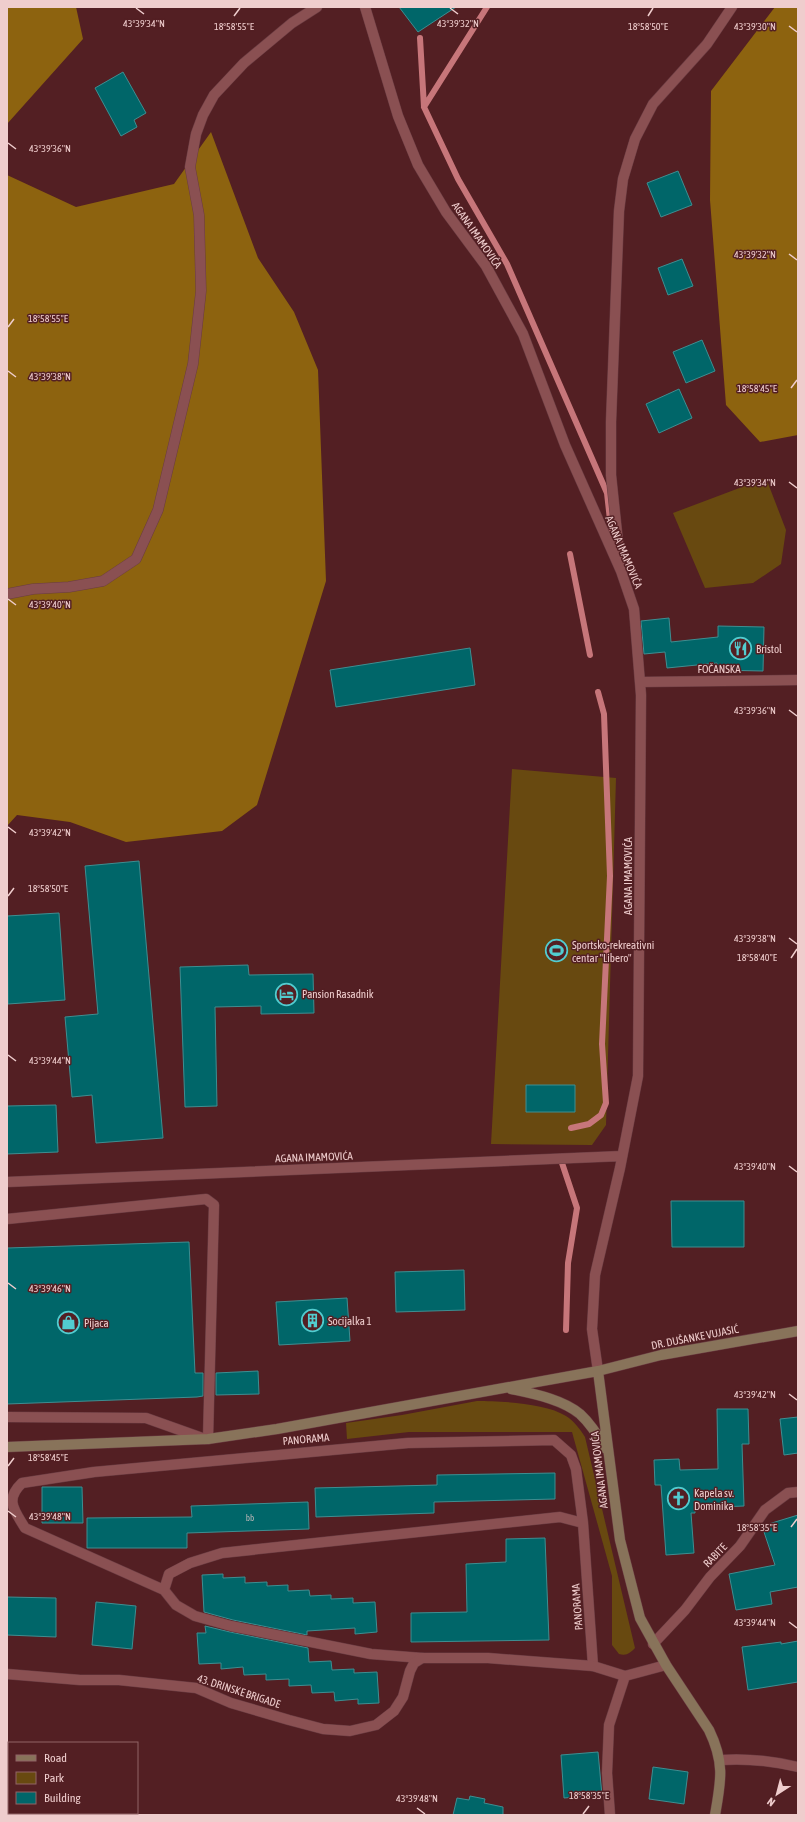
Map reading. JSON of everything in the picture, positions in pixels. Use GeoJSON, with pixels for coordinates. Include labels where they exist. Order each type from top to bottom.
{"type":"FeatureCollection","features":[{"type":"Feature","properties":{"kind":"main road","name":"DR. DUŠANKE VUJASIĆ"},"geometry":{"type":"LineString","coordinates":[[7,1447],[208,1439],[277,1429],[598,1371],[661,1355],[798,1331]]}},
{"type":"Feature","properties":{"kind":"main road","name":"AGANA IMAMOVIĆA"},"geometry":{"type":"LineString","coordinates":[[598,1371],[620,1540],[624,1562],[640,1618],[653,1644],[709,1730],[721,1760]]}},
{"type":"Feature","properties":{"kind":"main road"},"geometry":{"type":"LineString","coordinates":[[507,1388],[562,1404],[580,1414],[595,1431],[608,1452]]}},
{"type":"Feature","properties":{"kind":"main road"},"geometry":{"type":"LineString","coordinates":[[715,1815],[720,1782],[721,1760]]}},
{"type":"Feature","properties":{"kind":"street"},"geometry":{"type":"LineString","coordinates":[[7,594],[33,588],[69,587],[103,581],[136,559],[158,510],[193,364],[201,291],[199,215],[190,167],[196,134],[203,115],[214,95],[244,63],[292,23],[317,7]]}},
{"type":"Feature","properties":{"kind":"street","name":"AGANA IMAMOVIĆA"},"geometry":{"type":"LineString","coordinates":[[365,7],[398,116],[418,165],[446,212],[486,266],[523,334],[565,445],[620,571],[634,609],[640,682],[638,1076],[622,1156],[595,1275],[592,1329],[598,1371]]}},
{"type":"Feature","properties":{"kind":"street"},"geometry":{"type":"LineString","coordinates":[[620,571],[611,475],[611,422],[619,211],[623,179],[635,139],[653,104],[707,44],[732,7]]}},
{"type":"Feature","properties":{"kind":"street","name":"FOČANSKA"},"geometry":{"type":"LineString","coordinates":[[640,682],[798,680]]}},
{"type":"Feature","properties":{"kind":"street","name":"AGANA IMAMOVIĆA"},"geometry":{"type":"LineString","coordinates":[[7,1182],[622,1156]]}},
{"type":"Feature","properties":{"kind":"street"},"geometry":{"type":"LineString","coordinates":[[7,1219],[206,1198],[214,1205],[208,1439],[146,1418],[7,1418]]}},
{"type":"Feature","properties":{"kind":"street","name":"PANORAMA"},"geometry":{"type":"LineString","coordinates":[[164,1590],[25,1528],[13,1509],[12,1499],[16,1489],[22,1483],[94,1472],[251,1456],[408,1443],[554,1440],[571,1455],[576,1470],[583,1523],[593,1666]]}},
{"type":"Feature","properties":{"kind":"street","name":"RABITE"},"geometry":{"type":"LineString","coordinates":[[653,1644],[685,1610],[710,1578],[740,1546],[765,1510],[788,1493],[798,1492]]}},
{"type":"Feature","properties":{"kind":"street"},"geometry":{"type":"LineString","coordinates":[[583,1523],[560,1516],[222,1553],[190,1563],[169,1574],[164,1590],[176,1605],[195,1616],[231,1626],[371,1654],[422,1658],[488,1658],[593,1666],[625,1676],[666,1665]]}},
{"type":"Feature","properties":{"kind":"street","name":"43. DRINSKE BRIGADE"},"geometry":{"type":"LineString","coordinates":[[7,1674],[80,1680],[119,1680],[196,1688],[231,1703],[289,1720],[324,1729],[350,1731],[376,1724],[394,1711],[403,1697],[414,1663],[422,1658]]}},
{"type":"Feature","properties":{"kind":"street"},"geometry":{"type":"LineString","coordinates":[[610,1815],[607,1773],[609,1725],[625,1676]]}},
{"type":"Feature","properties":{"kind":"street"},"geometry":{"type":"LineString","coordinates":[[721,1760],[743,1758],[771,1761],[798,1767]]}},
{"type":"Feature","properties":{"kind":"street"},"geometry":{"type":"LineString","coordinates":[[7,1814],[19,1815]]}},
{"type":"Feature","properties":{"kind":"green space"},"geometry":{"type":"Polygon","coordinates":[[[766,478],[786,530],[781,564],[753,583],[705,588],[673,513],[766,478]]]}},
{"type":"Feature","properties":{"kind":"green space","name":"Sportsko-rekreativni centar \"Libero\""},"geometry":{"type":"Polygon","coordinates":[[[512,769],[616,778],[606,1125],[592,1145],[491,1144],[512,769]]]}},
{"type":"Feature","properties":{"kind":"green space"},"geometry":{"type":"Polygon","coordinates":[[[477,1401],[523,1404],[547,1408],[572,1420],[585,1437],[635,1648],[630,1653],[624,1655],[619,1654],[612,1645],[612,1576],[572,1432],[409,1432],[347,1439],[346,1423],[402,1415],[477,1401]]]}},
{"type":"Feature","properties":{"kind":"shaded area"},"geometry":{"type":"Polygon","coordinates":[[[7,7],[76,7],[83,39],[7,124],[7,7]]]}},
{"type":"Feature","properties":{"kind":"shaded area"},"geometry":{"type":"Polygon","coordinates":[[[775,7],[798,7],[798,435],[760,442],[726,405],[710,200],[711,91],[775,7]]]}},
{"type":"Feature","properties":{"kind":"shaded area"},"geometry":{"type":"Polygon","coordinates":[[[211,132],[258,258],[294,312],[318,370],[326,581],[257,805],[222,831],[126,842],[70,822],[17,815],[7,826],[7,175],[76,207],[174,184],[211,132]]]}},
{"type":"Feature","properties":{"kind":"building"},"geometry":{"type":"Polygon","coordinates":[[[399,7],[456,7],[418,32],[399,7]]]}},
{"type":"Feature","properties":{"kind":"building"},"geometry":{"type":"Polygon","coordinates":[[[123,72],[146,113],[134,120],[137,127],[121,136],[95,88],[123,72]]]}},
{"type":"Feature","properties":{"kind":"building"},"geometry":{"type":"Polygon","coordinates":[[[678,171],[692,205],[661,217],[647,183],[678,171]]]}},
{"type":"Feature","properties":{"kind":"building"},"geometry":{"type":"Polygon","coordinates":[[[682,259],[693,286],[668,295],[658,268],[682,259]]]}},
{"type":"Feature","properties":{"kind":"building"},"geometry":{"type":"Polygon","coordinates":[[[702,340],[715,371],[686,383],[673,352],[702,340]]]}},
{"type":"Feature","properties":{"kind":"building"},"geometry":{"type":"Polygon","coordinates":[[[679,389],[692,418],[659,433],[646,404],[679,389]]]}},
{"type":"Feature","properties":{"kind":"building"},"geometry":{"type":"Polygon","coordinates":[[[669,618],[671,642],[718,637],[718,626],[764,627],[763,671],[717,670],[717,663],[667,668],[665,652],[644,654],[641,621],[669,618]]]}},
{"type":"Feature","properties":{"kind":"building"},"geometry":{"type":"Polygon","coordinates":[[[470,648],[475,685],[336,707],[330,670],[470,648]]]}},
{"type":"Feature","properties":{"kind":"building"},"geometry":{"type":"Polygon","coordinates":[[[139,861],[163,1138],[96,1143],[92,1095],[72,1097],[65,1017],[98,1014],[85,866],[139,861]]]}},
{"type":"Feature","properties":{"kind":"building"},"geometry":{"type":"Polygon","coordinates":[[[59,913],[65,1000],[8,1004],[7,916],[59,913]]]}},
{"type":"Feature","properties":{"kind":"building"},"geometry":{"type":"Polygon","coordinates":[[[248,965],[249,975],[313,974],[314,1013],[261,1014],[261,1006],[215,1007],[217,1106],[185,1107],[180,967],[248,965]]]}},
{"type":"Feature","properties":{"kind":"building"},"geometry":{"type":"Polygon","coordinates":[[[526,1085],[575,1085],[575,1112],[526,1112],[526,1085]]]}},
{"type":"Feature","properties":{"kind":"building"},"geometry":{"type":"Polygon","coordinates":[[[56,1105],[58,1152],[7,1154],[7,1106],[56,1105]]]}},
{"type":"Feature","properties":{"kind":"building"},"geometry":{"type":"Polygon","coordinates":[[[671,1201],[744,1201],[744,1247],[672,1247],[671,1201]]]}},
{"type":"Feature","properties":{"kind":"building"},"geometry":{"type":"Polygon","coordinates":[[[189,1242],[195,1373],[203,1373],[203,1396],[7,1404],[7,1248],[189,1242]]]}},
{"type":"Feature","properties":{"kind":"building"},"geometry":{"type":"Polygon","coordinates":[[[464,1270],[465,1310],[396,1312],[395,1272],[464,1270]]]}},
{"type":"Feature","properties":{"kind":"building","name":"Socijalka 1"},"geometry":{"type":"Polygon","coordinates":[[[347,1298],[350,1341],[279,1345],[276,1302],[347,1298]]]}},
{"type":"Feature","properties":{"kind":"building"},"geometry":{"type":"Polygon","coordinates":[[[258,1371],[259,1394],[216,1395],[216,1373],[258,1371]]]}},
{"type":"Feature","properties":{"kind":"building"},"geometry":{"type":"Polygon","coordinates":[[[717,1409],[748,1409],[749,1444],[742,1444],[744,1506],[695,1508],[695,1513],[691,1513],[694,1553],[666,1555],[661,1485],[655,1485],[654,1460],[679,1459],[680,1470],[718,1469],[717,1409]]]}},
{"type":"Feature","properties":{"kind":"building"},"geometry":{"type":"Polygon","coordinates":[[[798,1417],[798,1453],[784,1455],[780,1419],[798,1417]]]}},
{"type":"Feature","properties":{"kind":"building"},"geometry":{"type":"Polygon","coordinates":[[[555,1473],[555,1499],[434,1502],[434,1513],[316,1517],[315,1488],[437,1485],[437,1475],[555,1473]]]}},
{"type":"Feature","properties":{"kind":"building"},"geometry":{"type":"Polygon","coordinates":[[[42,1487],[82,1487],[83,1523],[42,1523],[42,1487]]]}},
{"type":"Feature","properties":{"kind":"building"},"geometry":{"type":"Polygon","coordinates":[[[308,1502],[309,1529],[187,1533],[187,1548],[87,1548],[87,1518],[192,1517],[191,1506],[308,1502]]]}},
{"type":"Feature","properties":{"kind":"building"},"geometry":{"type":"Polygon","coordinates":[[[798,1515],[798,1587],[770,1592],[772,1604],[736,1610],[729,1574],[775,1565],[762,1526],[798,1515]]]}},
{"type":"Feature","properties":{"kind":"building"},"geometry":{"type":"Polygon","coordinates":[[[545,1538],[549,1640],[411,1642],[411,1613],[467,1612],[466,1564],[506,1562],[506,1539],[545,1538]]]}},
{"type":"Feature","properties":{"kind":"building"},"geometry":{"type":"Polygon","coordinates":[[[223,1574],[223,1578],[245,1577],[245,1583],[267,1582],[267,1586],[288,1585],[288,1591],[309,1590],[310,1596],[331,1595],[331,1599],[353,1598],[353,1603],[375,1602],[377,1632],[355,1634],[355,1628],[307,1631],[307,1635],[233,1620],[204,1612],[202,1575],[223,1574]]]}},
{"type":"Feature","properties":{"kind":"building"},"geometry":{"type":"Polygon","coordinates":[[[7,1597],[56,1598],[56,1637],[7,1635],[7,1597]]]}},
{"type":"Feature","properties":{"kind":"building"},"geometry":{"type":"Polygon","coordinates":[[[96,1602],[136,1606],[132,1649],[92,1645],[96,1602]]]}},
{"type":"Feature","properties":{"kind":"building"},"geometry":{"type":"Polygon","coordinates":[[[205,1626],[308,1648],[309,1662],[331,1661],[332,1670],[354,1669],[354,1673],[377,1672],[379,1703],[358,1704],[358,1699],[335,1701],[334,1692],[312,1693],[311,1685],[289,1686],[289,1679],[266,1680],[266,1674],[244,1675],[243,1667],[221,1669],[221,1663],[199,1664],[197,1633],[206,1633],[205,1626]]]}},
{"type":"Feature","properties":{"kind":"building"},"geometry":{"type":"Polygon","coordinates":[[[798,1641],[798,1682],[748,1690],[742,1647],[798,1641]]]}},
{"type":"Feature","properties":{"kind":"building"},"geometry":{"type":"Polygon","coordinates":[[[598,1752],[602,1795],[564,1798],[561,1755],[598,1752]]]}},
{"type":"Feature","properties":{"kind":"building"},"geometry":{"type":"Polygon","coordinates":[[[653,1767],[688,1772],[684,1804],[649,1799],[653,1767]]]}},
{"type":"Feature","properties":{"kind":"building"},"geometry":{"type":"Polygon","coordinates":[[[470,1796],[485,1799],[484,1803],[503,1807],[503,1815],[453,1815],[457,1798],[469,1800],[470,1796]]]}},
{"type":"Feature","properties":{"kind":"waterway"},"geometry":{"type":"LineString","coordinates":[[424,107],[487,7]]}},
{"type":"Feature","properties":{"kind":"waterway"},"geometry":{"type":"LineString","coordinates":[[420,38],[424,107],[458,179],[507,264],[607,493],[611,529]]}},
{"type":"Feature","properties":{"kind":"waterway"},"geometry":{"type":"LineString","coordinates":[[570,554],[590,655]]}},
{"type":"Feature","properties":{"kind":"waterway"},"geometry":{"type":"LineString","coordinates":[[571,1128],[589,1124],[601,1115],[606,1103],[602,1044],[610,876],[604,714],[598,692]]}},
{"type":"Feature","properties":{"kind":"waterway"},"geometry":{"type":"LineString","coordinates":[[562,1163],[577,1208],[568,1263],[566,1330]]}},
{"type":"Feature","properties":{"kind":"place","name":"Bristol"},"geometry":{"type":"Point","coordinates":[740,649]}},
{"type":"Feature","properties":{"kind":"place","name":"Sportsko-rekreativni centar \"Libero\""},"geometry":{"type":"Point","coordinates":[556,951]}},
{"type":"Feature","properties":{"kind":"place","name":"Pansion Rasadnik"},"geometry":{"type":"Point","coordinates":[287,994]}},
{"type":"Feature","properties":{"kind":"place","name":"Socijalka 1"},"geometry":{"type":"Point","coordinates":[313,1321]}},
{"type":"Feature","properties":{"kind":"place","name":"Pijaca"},"geometry":{"type":"Point","coordinates":[69,1323]}},
{"type":"Feature","properties":{"kind":"place","name":"Kapela sv. Dominika"},"geometry":{"type":"Point","coordinates":[678,1499]}}]}
